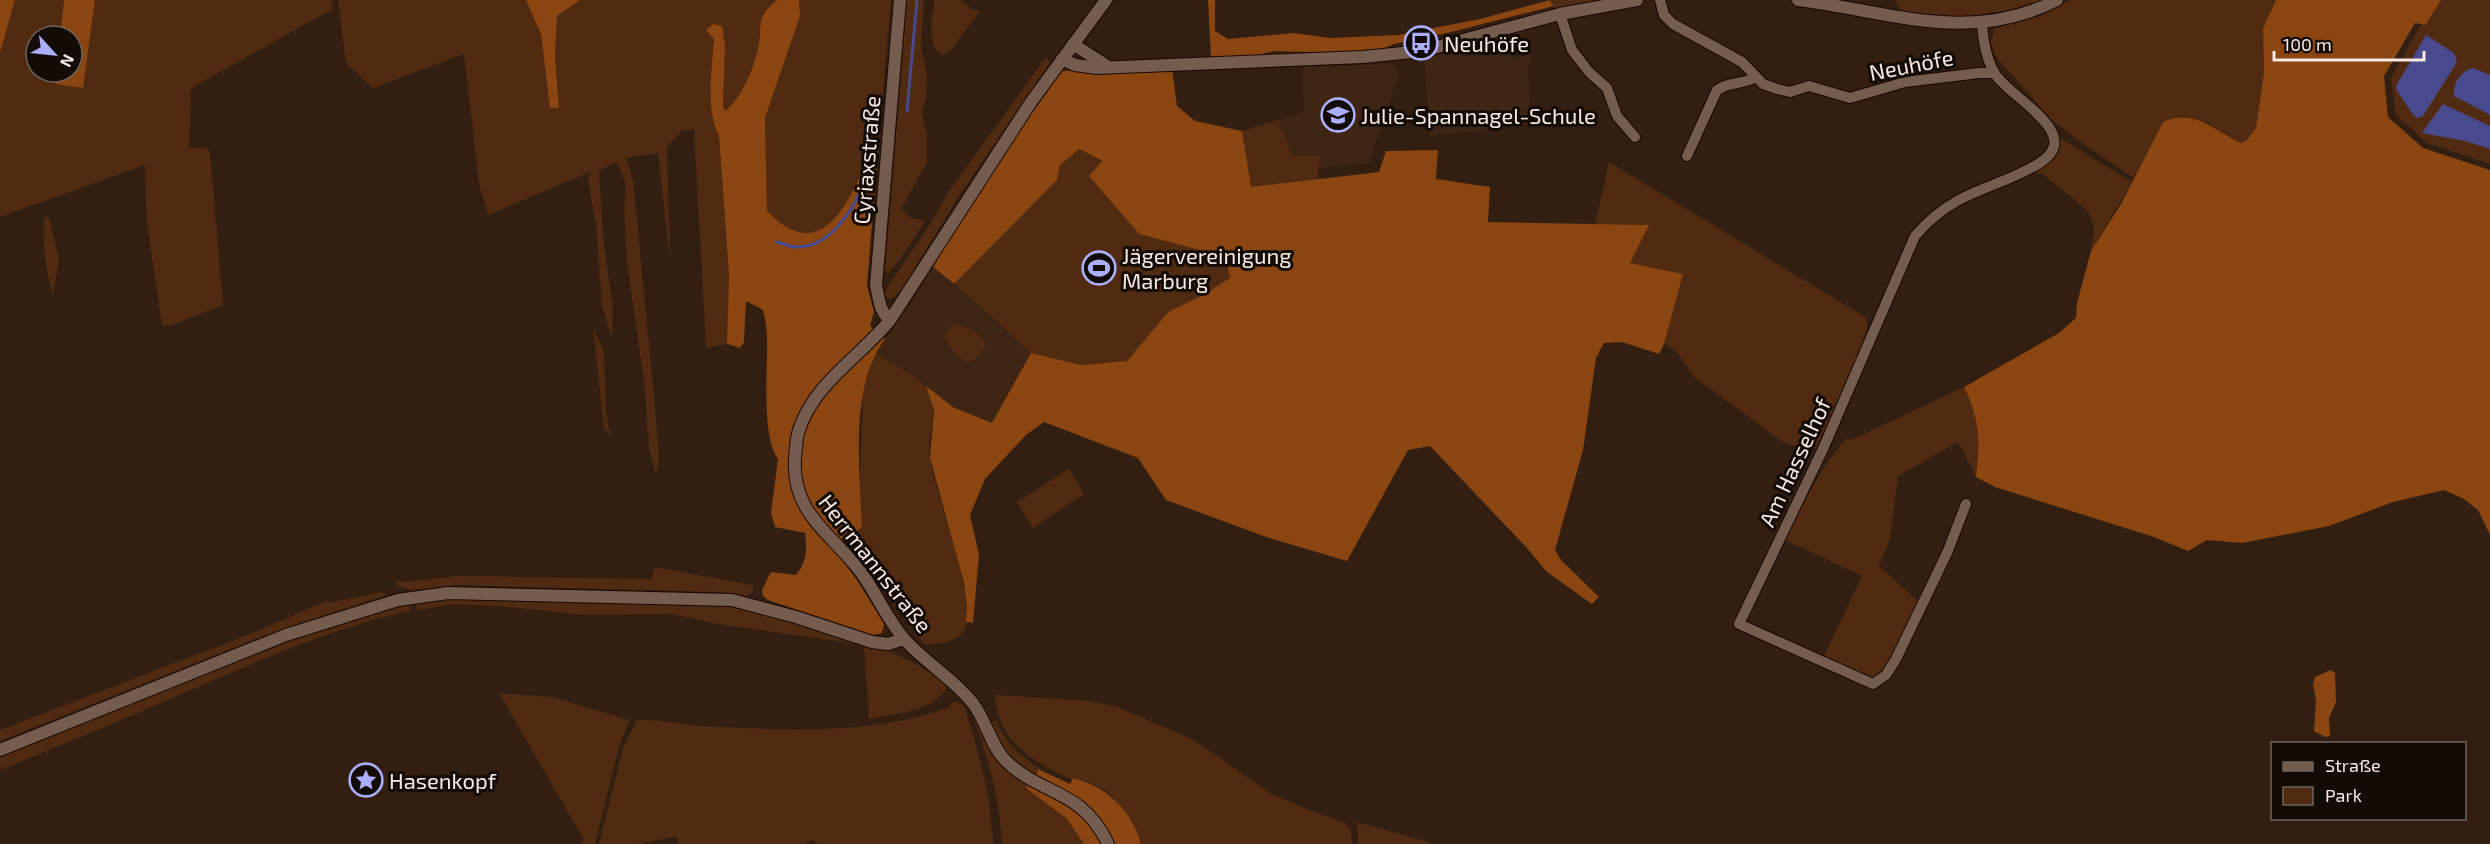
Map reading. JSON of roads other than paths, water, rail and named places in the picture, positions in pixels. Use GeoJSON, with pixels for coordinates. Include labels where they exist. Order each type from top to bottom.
{"type":"FeatureCollection","features":[{"type":"Feature","properties":{"kind":"street","name":"Cyriaxstraße"},"geometry":{"type":"LineString","coordinates":[[890,320],[880,305],[876,285],[900,0]]}},
{"type":"Feature","properties":{"kind":"street","name":"Herrmannstraße"},"geometry":{"type":"LineString","coordinates":[[1106,0],[1031,102],[909,294],[872,342],[838,372],[811,405],[799,430],[795,466],[800,499],[807,511],[860,571],[904,639],[945,674],[974,704],[1004,759],[1024,774],[1076,803],[1098,826],[1108,844]]}},
{"type":"Feature","properties":{"kind":"street"},"geometry":{"type":"LineString","coordinates":[[1062,59],[1090,68],[1363,57],[1414,52],[1560,14],[1637,0]]}},
{"type":"Feature","properties":{"kind":"street","name":"Neuhöfe"},"geometry":{"type":"LineString","coordinates":[[1660,0],[1666,19],[1742,62],[1763,84],[1777,90],[1790,92],[1809,86],[1850,98],[1905,82],[1979,73],[1994,74]]}},
{"type":"Feature","properties":{"kind":"street"},"geometry":{"type":"LineString","coordinates":[[1798,0],[1907,19],[1953,24],[1982,23],[2030,12],[2057,0]]}},
{"type":"Feature","properties":{"kind":"street"},"geometry":{"type":"LineString","coordinates":[[1560,14],[1572,50],[1589,72],[1607,88],[1617,116],[1635,137]]}},
{"type":"Feature","properties":{"kind":"street"},"geometry":{"type":"LineString","coordinates":[[1982,23],[1985,45],[1994,74]]}},
{"type":"Feature","properties":{"kind":"street"},"geometry":{"type":"LineString","coordinates":[[1072,44],[1108,67]]}},
{"type":"Feature","properties":{"kind":"street","name":"Am Hasselhof"},"geometry":{"type":"LineString","coordinates":[[1966,504],[1947,553],[1896,659],[1880,681],[1873,684],[1739,624],[1828,438],[1915,236],[1939,212],[1958,200],[2033,167],[2051,154],[2055,148],[2054,138],[2047,124],[1994,74]]}},
{"type":"Feature","properties":{"kind":"street"},"geometry":{"type":"LineString","coordinates":[[1687,156],[1717,90],[1725,84],[1748,82],[1756,77]]}},
{"type":"Feature","properties":{"kind":"street"},"geometry":{"type":"LineString","coordinates":[[0,750],[286,634],[398,600],[437,594],[503,592],[732,600],[796,617],[873,642],[888,644],[904,639]]}},
{"type":"Feature","properties":{"kind":"waterway"},"geometry":{"type":"LineString","coordinates":[[907,111],[917,0]]}},
{"type":"Feature","properties":{"kind":"waterway"},"geometry":{"type":"LineString","coordinates":[[777,242],[795,247],[810,245],[824,238],[836,228],[856,201],[874,157]]}},
{"type":"Feature","properties":{"kind":"place","name":"Neuhöfe"},"geometry":{"type":"Point","coordinates":[1421,43]}},
{"type":"Feature","properties":{"kind":"place","name":"Julie-Spannagel-Schule"},"geometry":{"type":"Point","coordinates":[1338,115]}},
{"type":"Feature","properties":{"kind":"place","name":"Jägervereinigung Marburg"},"geometry":{"type":"Point","coordinates":[1099,268]}},
{"type":"Feature","properties":{"kind":"place","name":"Hasenkopf"},"geometry":{"type":"Point","coordinates":[366,780]}}]}
